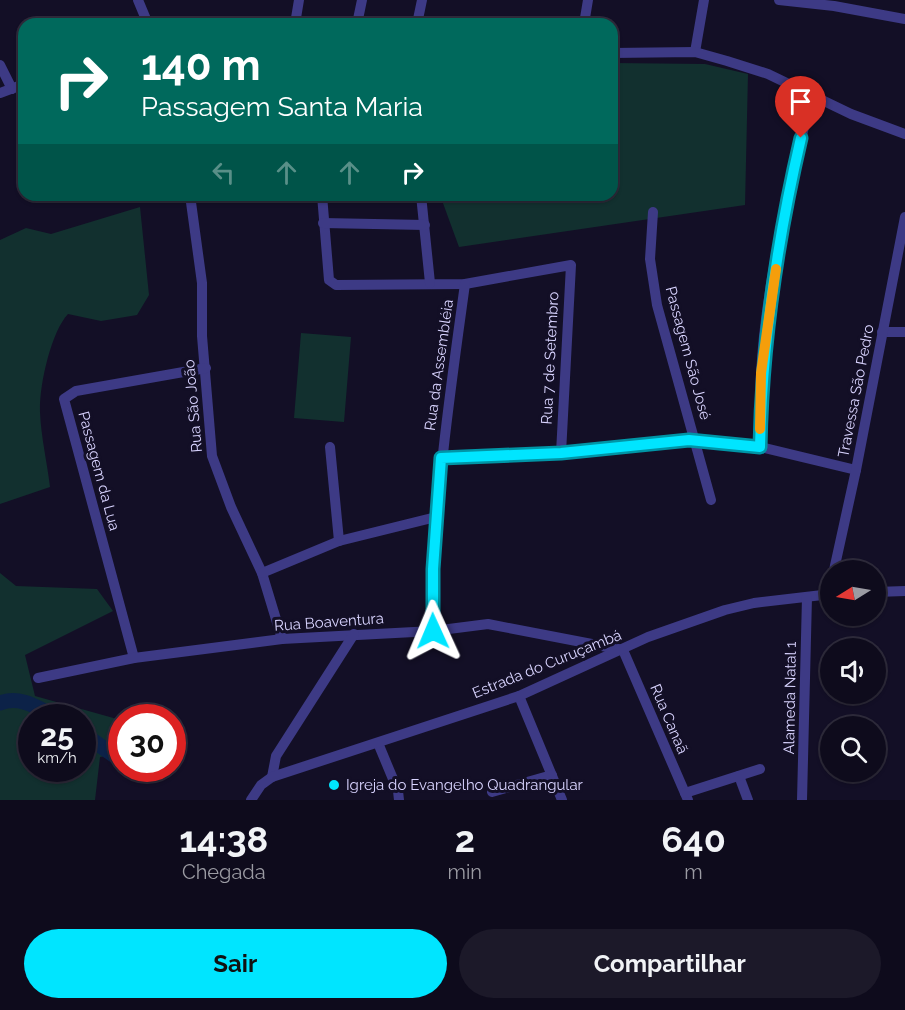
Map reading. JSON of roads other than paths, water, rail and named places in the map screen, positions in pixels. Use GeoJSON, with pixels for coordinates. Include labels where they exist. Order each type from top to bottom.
{"type":"FeatureCollection","features":[{"type":"Feature","properties":{"kind":"street"},"geometry":{"type":"LineString","coordinates":[[138,0],[146,18]]}},
{"type":"Feature","properties":{"kind":"street"},"geometry":{"type":"LineString","coordinates":[[296,18],[299,0]]}},
{"type":"Feature","properties":{"kind":"street"},"geometry":{"type":"LineString","coordinates":[[358,18],[362,0]]}},
{"type":"Feature","properties":{"kind":"street"},"geometry":{"type":"LineString","coordinates":[[418,18],[422,0]]}},
{"type":"Feature","properties":{"kind":"street"},"geometry":{"type":"LineString","coordinates":[[585,18],[588,0]]}},
{"type":"Feature","properties":{"kind":"street"},"geometry":{"type":"LineString","coordinates":[[695,52],[704,0]]}},
{"type":"Feature","properties":{"kind":"street"},"geometry":{"type":"LineString","coordinates":[[779,0],[834,6],[905,19]]}},
{"type":"Feature","properties":{"kind":"street"},"geometry":{"type":"LineString","coordinates":[[618,53],[695,52],[768,74],[851,114],[905,134]]}},
{"type":"Feature","properties":{"kind":"street"},"geometry":{"type":"LineString","coordinates":[[0,65],[12,89]]}},
{"type":"Feature","properties":{"kind":"street"},"geometry":{"type":"LineString","coordinates":[[0,93],[18,86]]}},
{"type":"Feature","properties":{"kind":"street"},"geometry":{"type":"LineString","coordinates":[[760,447],[761,373],[768,318],[786,203],[812,94]]}},
{"type":"Feature","properties":{"kind":"street","name":"Rua São João"},"geometry":{"type":"LineString","coordinates":[[191,201],[202,283],[202,336],[212,456],[231,507],[262,573],[282,639]]}},
{"type":"Feature","properties":{"kind":"street"},"geometry":{"type":"LineString","coordinates":[[322,201],[331,284],[465,285]]}},
{"type":"Feature","properties":{"kind":"street"},"geometry":{"type":"LineString","coordinates":[[422,201],[430,283]]}},
{"type":"Feature","properties":{"kind":"street","name":"Passagem São José"},"geometry":{"type":"LineString","coordinates":[[653,212],[650,259],[657,305],[711,500]]}},
{"type":"Feature","properties":{"kind":"street","name":"Travessa São Pedro"},"geometry":{"type":"LineString","coordinates":[[836,560],[905,219]]}},
{"type":"Feature","properties":{"kind":"street"},"geometry":{"type":"LineString","coordinates":[[323,223],[425,225]]}},
{"type":"Feature","properties":{"kind":"street","name":"Rua da Assembléia"},"geometry":{"type":"LineString","coordinates":[[433,631],[433,569],[441,458],[465,285],[571,265]]}},
{"type":"Feature","properties":{"kind":"street","name":"Rua 7 de Setembro"},"geometry":{"type":"LineString","coordinates":[[561,453],[571,265]]}},
{"type":"Feature","properties":{"kind":"street"},"geometry":{"type":"LineString","coordinates":[[893,279],[905,278]]}},
{"type":"Feature","properties":{"kind":"street"},"geometry":{"type":"LineString","coordinates":[[882,332],[905,332]]}},
{"type":"Feature","properties":{"kind":"street","name":"Passagem da Lua"},"geometry":{"type":"LineString","coordinates":[[134,658],[64,399],[76,391],[206,368]]}},
{"type":"Feature","properties":{"kind":"street"},"geometry":{"type":"LineString","coordinates":[[441,458],[561,453],[696,440],[760,447],[856,470]]}},
{"type":"Feature","properties":{"kind":"street"},"geometry":{"type":"LineString","coordinates":[[330,447],[339,541]]}},
{"type":"Feature","properties":{"kind":"street"},"geometry":{"type":"LineString","coordinates":[[262,573],[339,541],[436,517]]}},
{"type":"Feature","properties":{"kind":"street"},"geometry":{"type":"LineString","coordinates":[[886,592],[905,591]]}},
{"type":"Feature","properties":{"kind":"street","name":"Estrada do Curuçambá"},"geometry":{"type":"LineString","coordinates":[[251,800],[261,785],[272,777],[519,696],[648,637],[725,610],[754,603],[820,595]]}},
{"type":"Feature","properties":{"kind":"street","name":"Alameda Natal 1"},"geometry":{"type":"LineString","coordinates":[[802,800],[807,597]]}},
{"type":"Feature","properties":{"kind":"street","name":"Rua Boaventura"},"geometry":{"type":"LineString","coordinates":[[38,678],[134,658],[282,639],[433,631],[488,624],[623,650]]}},
{"type":"Feature","properties":{"kind":"street"},"geometry":{"type":"LineString","coordinates":[[272,777],[276,756],[354,634]]}},
{"type":"Feature","properties":{"kind":"street","name":"Rua Canaã"},"geometry":{"type":"LineString","coordinates":[[623,650],[687,797]]}},
{"type":"Feature","properties":{"kind":"street"},"geometry":{"type":"LineString","coordinates":[[519,696],[562,800]]}},
{"type":"Feature","properties":{"kind":"street"},"geometry":{"type":"LineString","coordinates":[[378,743],[398,791],[399,800]]}},
{"type":"Feature","properties":{"kind":"street"},"geometry":{"type":"LineString","coordinates":[[687,797],[760,769]]}},
{"type":"Feature","properties":{"kind":"street"},"geometry":{"type":"LineString","coordinates":[[492,792],[552,775]]}},
{"type":"Feature","properties":{"kind":"street"},"geometry":{"type":"LineString","coordinates":[[739,776],[748,800]]}},
{"type":"Feature","properties":{"kind":"waterway"},"geometry":{"type":"LineString","coordinates":[[0,703],[15,701],[28,704]]}},
{"type":"Feature","properties":{"kind":"waterway"},"geometry":{"type":"LineString","coordinates":[[96,743],[108,751]]}},
{"type":"Feature","properties":{"kind":"place","name":"Igreja do Evangelho Quadrangular"},"geometry":{"type":"Point","coordinates":[334,785]}}]}
